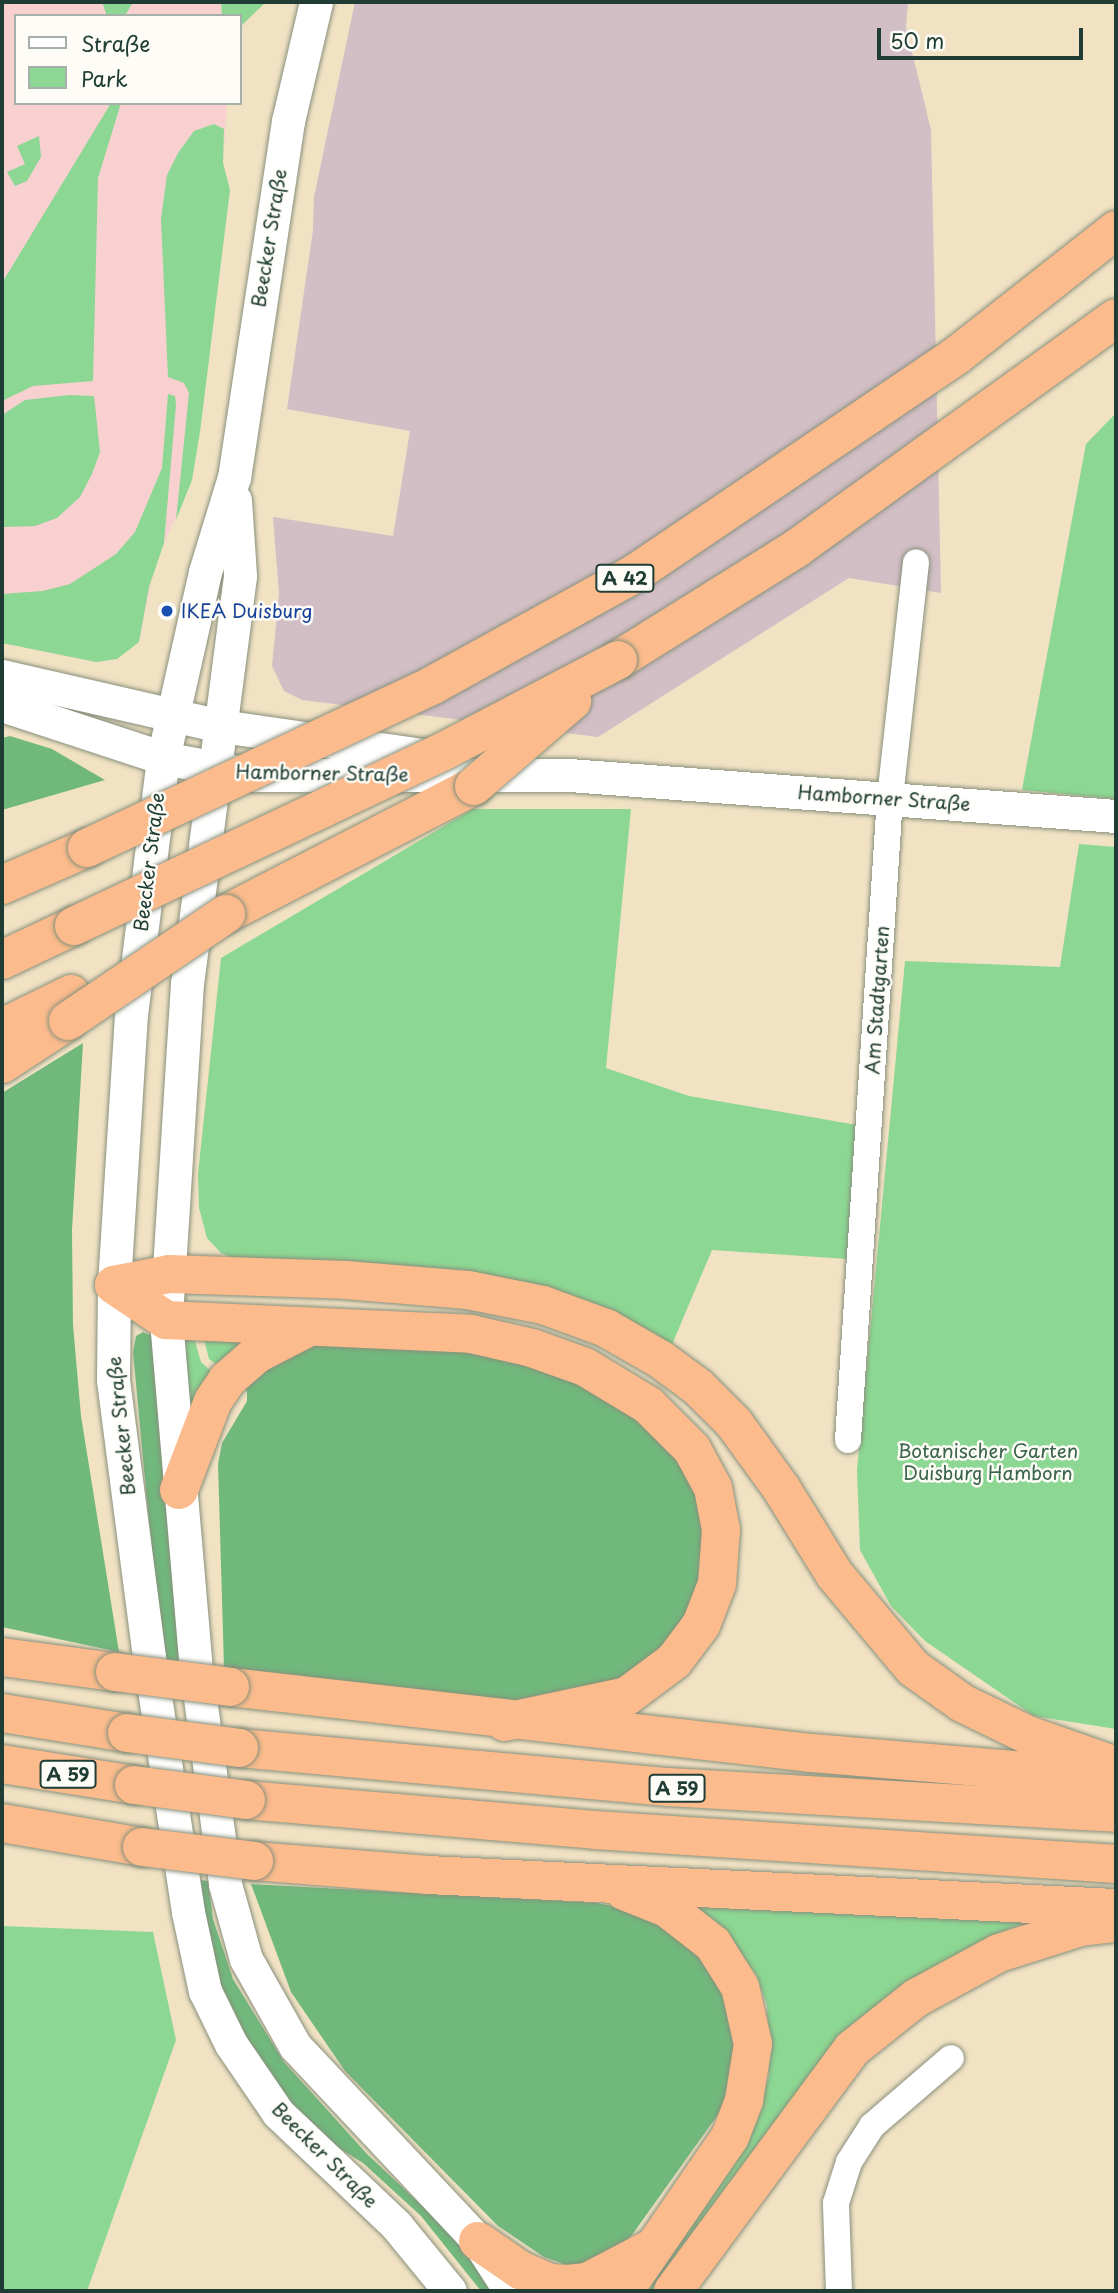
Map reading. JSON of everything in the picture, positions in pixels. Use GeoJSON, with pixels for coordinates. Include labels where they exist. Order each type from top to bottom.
{"type":"FeatureCollection","features":[{"type":"Feature","properties":{"kind":"highway","name":"A 42"},"geometry":{"type":"LineString","coordinates":[[2,885],[19,870],[87,848],[433,685],[634,574],[935,371],[1116,230]]}},
{"type":"Feature","properties":{"kind":"highway"},"geometry":{"type":"LineString","coordinates":[[2,960],[446,750],[618,660],[797,548],[1116,318]]}},
{"type":"Feature","properties":{"kind":"highway"},"geometry":{"type":"LineString","coordinates":[[2,1064],[69,1008],[226,914],[474,786],[618,660]]}},
{"type":"Feature","properties":{"kind":"highway"},"geometry":{"type":"LineString","coordinates":[[2,1028],[69,1008]]}},
{"type":"Feature","properties":{"kind":"highway"},"geometry":{"type":"LineString","coordinates":[[114,1285],[169,1274],[346,1280],[468,1290],[543,1305],[606,1328],[660,1359],[734,1423],[782,1488],[835,1575],[913,1668],[962,1703],[1028,1735],[1116,1766]]}},
{"type":"Feature","properties":{"kind":"highway"},"geometry":{"type":"LineString","coordinates":[[114,1285],[166,1320],[471,1334],[532,1348],[585,1367],[648,1405],[692,1448],[713,1488],[721,1530],[717,1584],[701,1625],[674,1661],[627,1696],[505,1721]]}},
{"type":"Feature","properties":{"kind":"highway"},"geometry":{"type":"LineString","coordinates":[[179,1490],[213,1401],[227,1380],[257,1354],[311,1326]]}},
{"type":"Feature","properties":{"kind":"highway"},"geometry":{"type":"LineString","coordinates":[[2,1657],[505,1721],[1116,1778]]}},
{"type":"Feature","properties":{"kind":"highway","name":"A 59"},"geometry":{"type":"LineString","coordinates":[[2,1713],[239,1748],[668,1787],[1116,1813]]}},
{"type":"Feature","properties":{"kind":"highway","name":"A 59"},"geometry":{"type":"LineString","coordinates":[[2,1763],[246,1800],[608,1831],[1116,1864]]}},
{"type":"Feature","properties":{"kind":"highway"},"geometry":{"type":"LineString","coordinates":[[9,1826],[254,1861],[428,1875],[600,1881],[1116,1908]]}},
{"type":"Feature","properties":{"kind":"highway"},"geometry":{"type":"LineString","coordinates":[[600,1881],[667,1908],[713,1944],[740,1987],[753,2044],[744,2100],[730,2137],[624,2291]]}},
{"type":"Feature","properties":{"kind":"highway"},"geometry":{"type":"LineString","coordinates":[[673,2291],[852,2049],[916,1998],[999,1954],[1081,1927],[1116,1923]]}},
{"type":"Feature","properties":{"kind":"highway"},"geometry":{"type":"LineString","coordinates":[[478,2241],[520,2270],[550,2283],[567,2284],[587,2282],[657,2244]]}},
{"type":"Feature","properties":{"kind":"street","name":"Beecker Straße"},"geometry":{"type":"LineString","coordinates":[[316,2],[288,121],[234,477],[205,572],[163,758],[131,1014],[114,1285],[113,1381],[149,1657],[188,1912],[205,1991],[231,2045],[278,2113],[396,2225],[450,2291]]}},
{"type":"Feature","properties":{"kind":"street","name":"Beecker Straße"},"geometry":{"type":"LineString","coordinates":[[234,477],[240,576],[187,983],[166,1320],[195,1661],[225,1884],[246,1959],[295,2046],[329,2087],[478,2241],[510,2291]]}},
{"type":"Feature","properties":{"kind":"street","name":"Am Stadtgarten"},"geometry":{"type":"LineString","coordinates":[[848,1440],[890,798],[916,562]]}},
{"type":"Feature","properties":{"kind":"street","name":"Hamborner Straße"},"geometry":{"type":"LineString","coordinates":[[2,676],[221,726],[569,775],[1116,816]]}},
{"type":"Feature","properties":{"kind":"street","name":"Hamborner Straße"},"geometry":{"type":"LineString","coordinates":[[2,705],[163,758],[215,771],[268,776],[569,775]]}},
{"type":"Feature","properties":{"kind":"street"},"geometry":{"type":"LineString","coordinates":[[839,2291],[836,2203],[849,2162],[872,2126],[951,2058]]}},
{"type":"Feature","properties":{"kind":"shaded area"},"geometry":{"type":"Polygon","coordinates":[[[2,2],[266,2],[242,26],[242,14],[14,14],[14,105],[227,105],[223,163],[230,190],[192,480],[155,564],[139,642],[117,659],[96,662],[2,643],[2,2]]]}},
{"type":"Feature","properties":{"kind":"shaded area"},"geometry":{"type":"Polygon","coordinates":[[[355,2],[908,2],[906,27],[931,130],[941,593],[849,578],[598,737],[302,700],[284,691],[272,666],[279,594],[273,517],[393,536],[410,431],[287,409],[313,230],[314,197],[355,2]]]}},
{"type":"Feature","properties":{"kind":"green space"},"geometry":{"type":"Polygon","coordinates":[[[102,2],[133,2],[126,14],[106,14],[102,2]]]}},
{"type":"Feature","properties":{"kind":"green space"},"geometry":{"type":"Polygon","coordinates":[[[221,2],[266,2],[242,25],[242,14],[222,14],[221,2]]]}},
{"type":"Feature","properties":{"kind":"green space"},"geometry":{"type":"Polygon","coordinates":[[[110,105],[120,105],[98,178],[93,381],[33,386],[2,401],[2,283],[110,105]]]}},
{"type":"Feature","properties":{"kind":"green space"},"geometry":{"type":"Polygon","coordinates":[[[214,124],[224,129],[223,163],[230,190],[200,432],[192,480],[176,520],[189,393],[184,383],[168,377],[161,219],[167,175],[178,153],[194,131],[214,124]]]}},
{"type":"Feature","properties":{"kind":"green space"},"geometry":{"type":"Polygon","coordinates":[[[39,136],[41,157],[27,181],[15,186],[7,172],[25,164],[17,146],[39,136]]]}},
{"type":"Feature","properties":{"kind":"green space"},"geometry":{"type":"Polygon","coordinates":[[[168,394],[175,396],[176,405],[164,543],[149,587],[139,642],[117,659],[96,662],[2,643],[2,594],[43,591],[70,584],[116,554],[135,532],[162,468],[168,394]]]}},
{"type":"Feature","properties":{"kind":"green space"},"geometry":{"type":"Polygon","coordinates":[[[69,395],[94,396],[100,452],[92,474],[80,497],[57,518],[35,526],[2,527],[2,415],[25,400],[69,395]]]}},
{"type":"Feature","properties":{"kind":"green space"},"geometry":{"type":"Polygon","coordinates":[[[1116,413],[1116,799],[1022,790],[1086,444],[1116,413]]]}},
{"type":"Feature","properties":{"kind":"green space"},"geometry":{"type":"Polygon","coordinates":[[[10,736],[52,749],[105,780],[2,810],[2,738],[10,736]]]}},
{"type":"Feature","properties":{"kind":"green space"},"geometry":{"type":"Polygon","coordinates":[[[473,809],[631,809],[606,1068],[689,1096],[857,1125],[847,1259],[712,1250],[671,1347],[240,1261],[221,1253],[207,1238],[199,1208],[198,1174],[221,958],[473,809]]]}},
{"type":"Feature","properties":{"kind":"green space","name":"Botanischer Garten Duisburg Hamborn"},"geometry":{"type":"Polygon","coordinates":[[[1079,844],[1116,847],[1116,1729],[1034,1716],[925,1641],[891,1606],[860,1550],[857,1470],[905,961],[1060,967],[1079,844]]]}},
{"type":"Feature","properties":{"kind":"green space"},"geometry":{"type":"Polygon","coordinates":[[[83,1043],[72,1230],[73,1325],[81,1416],[119,1652],[2,1627],[2,1093],[83,1043]]]}},
{"type":"Feature","properties":{"kind":"green space"},"geometry":{"type":"Polygon","coordinates":[[[143,1332],[152,1336],[181,1662],[162,1659],[133,1352],[136,1336],[143,1332]]]}},
{"type":"Feature","properties":{"kind":"green space"},"geometry":{"type":"Polygon","coordinates":[[[194,1338],[201,1362],[217,1376],[188,1416],[183,1339],[194,1338]]]}},
{"type":"Feature","properties":{"kind":"green space"},"geometry":{"type":"Polygon","coordinates":[[[204,1339],[248,1341],[223,1369],[209,1359],[204,1339]]]}},
{"type":"Feature","properties":{"kind":"green space"},"geometry":{"type":"Polygon","coordinates":[[[325,1342],[488,1353],[578,1384],[639,1419],[680,1460],[700,1496],[708,1531],[693,1620],[623,1688],[507,1703],[224,1667],[218,1464],[222,1443],[247,1401],[247,1392],[240,1382],[270,1359],[325,1342]]]}},
{"type":"Feature","properties":{"kind":"green space"},"geometry":{"type":"Polygon","coordinates":[[[194,1879],[208,1881],[213,1919],[233,1979],[284,2062],[367,2154],[469,2250],[498,2291],[481,2291],[421,2216],[363,2163],[323,2138],[288,2102],[255,2058],[215,1985],[194,1879]]]}},
{"type":"Feature","properties":{"kind":"green space"},"geometry":{"type":"Polygon","coordinates":[[[251,1884],[597,1903],[636,1911],[705,1954],[737,2018],[734,2092],[632,2235],[603,2262],[570,2266],[544,2257],[498,2226],[345,2071],[291,1992],[251,1884]]]}},
{"type":"Feature","properties":{"kind":"green space"},"geometry":{"type":"Polygon","coordinates":[[[694,1907],[1029,1921],[991,1936],[904,1984],[655,2291],[644,2291],[748,2143],[769,2076],[767,2006],[756,1974],[719,1926],[694,1907]]]}},
{"type":"Feature","properties":{"kind":"green space"},"geometry":{"type":"Polygon","coordinates":[[[2,1926],[153,1932],[176,2040],[87,2291],[2,2291],[2,1926]]]}},
{"type":"Feature","properties":{"kind":"place","name":"IKEA Duisburg"},"geometry":{"type":"Point","coordinates":[167,611]}}]}
